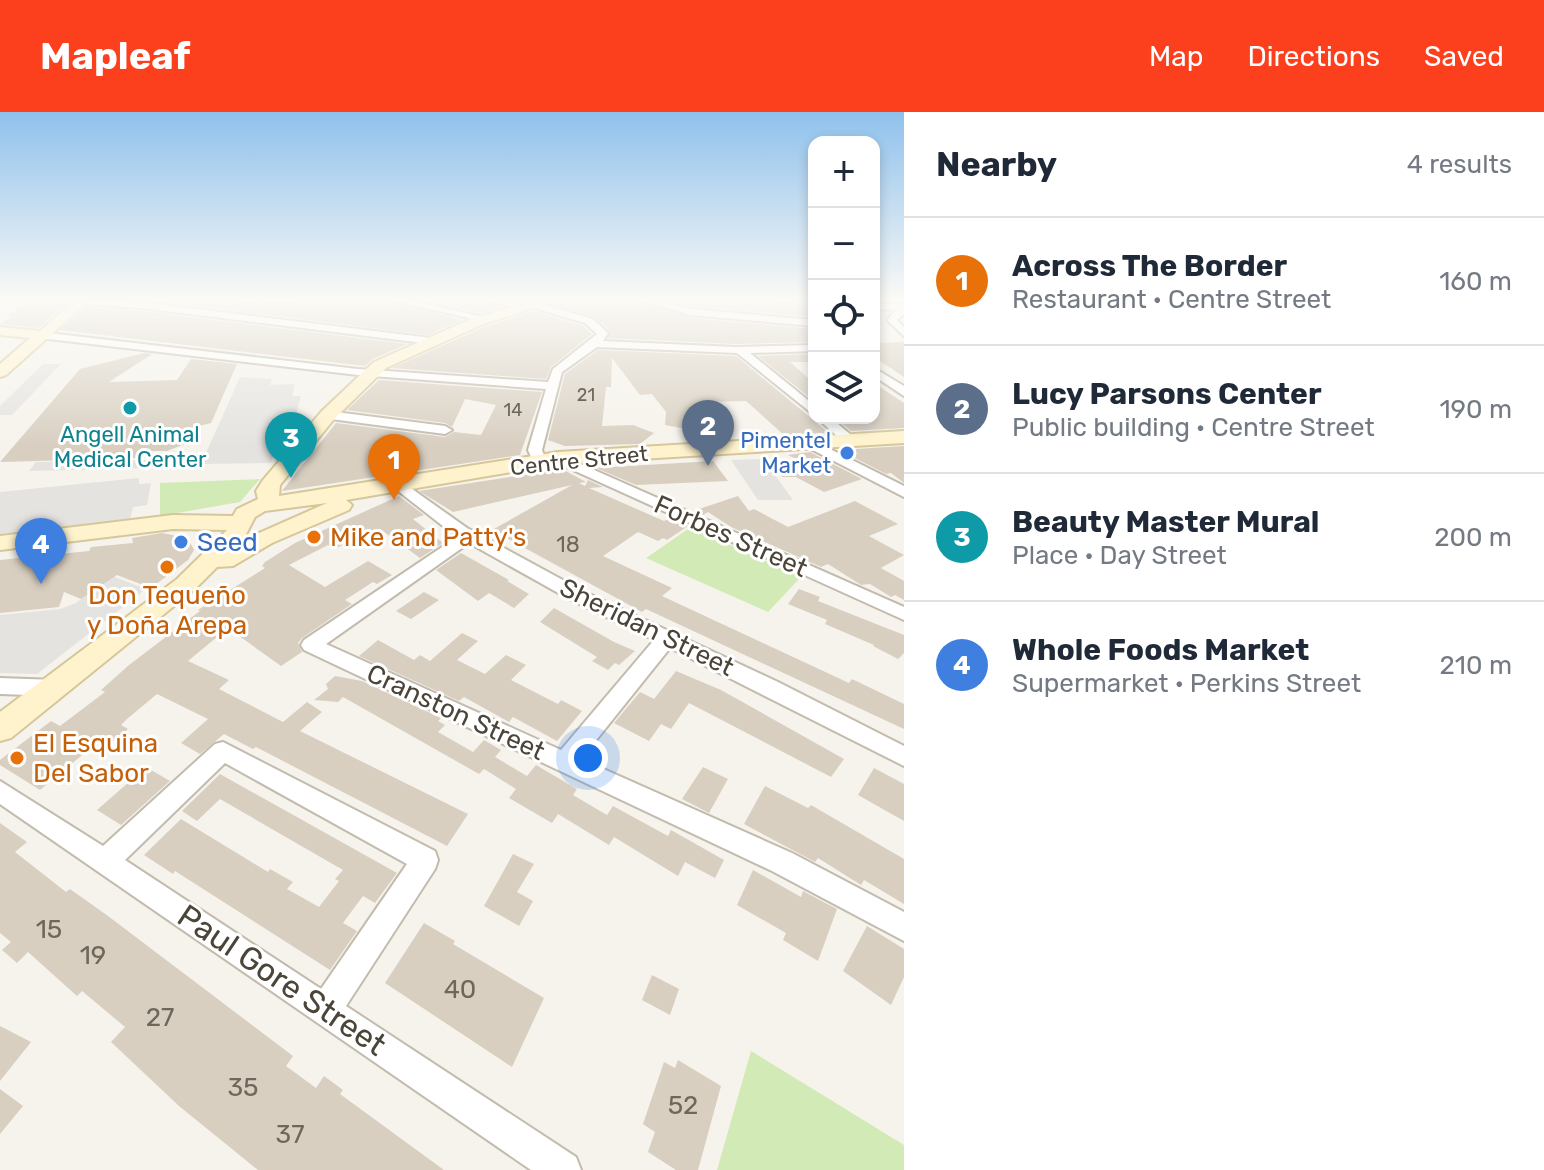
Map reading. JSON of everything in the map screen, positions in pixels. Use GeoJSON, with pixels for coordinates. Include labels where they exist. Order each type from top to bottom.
{"type":"FeatureCollection","features":[{"type":"Feature","properties":{"kind":"main road"},"geometry":{"type":"LineString","coordinates":[[0,372],[26,348]]}},
{"type":"Feature","properties":{"kind":"main road"},"geometry":{"type":"LineString","coordinates":[[0,543],[161,523],[257,512],[299,508],[302,515],[286,529],[256,532],[257,512],[270,484],[369,372],[416,348]]}},
{"type":"Feature","properties":{"kind":"main road","name":"Centre Street"},"geometry":{"type":"LineString","coordinates":[[0,729],[186,584],[257,512],[312,499],[548,460],[904,437]]}},
{"type":"Feature","properties":{"kind":"main road","name":"Centre Street"},"geometry":{"type":"LineString","coordinates":[[186,584],[286,529],[398,484]]}},
{"type":"Feature","properties":{"kind":"street"},"geometry":{"type":"LineString","coordinates":[[159,348],[369,372],[553,386]]}},
{"type":"Feature","properties":{"kind":"street"},"geometry":{"type":"LineString","coordinates":[[548,460],[535,450],[553,386],[561,366],[587,348]]}},
{"type":"Feature","properties":{"kind":"street"},"geometry":{"type":"LineString","coordinates":[[700,348],[800,348]]}},
{"type":"Feature","properties":{"kind":"street"},"geometry":{"type":"LineString","coordinates":[[740,350],[808,406]]}},
{"type":"Feature","properties":{"kind":"street"},"geometry":{"type":"LineString","coordinates":[[880,375],[904,392]]}},
{"type":"Feature","properties":{"kind":"street"},"geometry":{"type":"LineString","coordinates":[[328,415],[445,430]]}},
{"type":"Feature","properties":{"kind":"street"},"geometry":{"type":"LineString","coordinates":[[830,424],[851,441]]}},
{"type":"Feature","properties":{"kind":"street"},"geometry":{"type":"LineString","coordinates":[[810,443],[904,492]]}},
{"type":"Feature","properties":{"kind":"street","name":"Forbes Street"},"geometry":{"type":"LineString","coordinates":[[548,460],[904,614]]}},
{"type":"Feature","properties":{"kind":"street","name":"Sheridan Street"},"geometry":{"type":"LineString","coordinates":[[398,484],[469,536],[593,604],[770,687],[904,757]]}},
{"type":"Feature","properties":{"kind":"street","name":"Cranston Street"},"geometry":{"type":"LineString","coordinates":[[469,536],[311,645],[782,862],[904,927]]}},
{"type":"Feature","properties":{"kind":"street"},"geometry":{"type":"LineString","coordinates":[[565,762],[666,639]]}},
{"type":"Feature","properties":{"kind":"street"},"geometry":{"type":"LineString","coordinates":[[0,686],[56,688]]}},
{"type":"Feature","properties":{"kind":"street"},"geometry":{"type":"LineString","coordinates":[[105,861],[223,751],[425,860],[325,1010]]}},
{"type":"Feature","properties":{"kind":"street","name":"Paul Gore Street"},"geometry":{"type":"LineString","coordinates":[[0,791],[563,1170]]}},
{"type":"Feature","properties":{"kind":"green space"},"geometry":{"type":"Polygon","coordinates":[[[260,479],[240,502],[160,516],[160,483],[260,479]]]}},
{"type":"Feature","properties":{"kind":"green space"},"geometry":{"type":"Polygon","coordinates":[[[691,527],[801,577],[768,612],[646,558],[691,527]]]}},
{"type":"Feature","properties":{"kind":"green space"},"geometry":{"type":"Polygon","coordinates":[[[751,1051],[904,1145],[904,1170],[717,1170],[751,1051]]]}},
{"type":"Feature","properties":{"kind":"shaded area"},"geometry":{"type":"Polygon","coordinates":[[[43,364],[61,364],[12,415],[0,415],[0,406],[43,364]]]}},
{"type":"Feature","properties":{"kind":"shaded area"},"geometry":{"type":"Polygon","coordinates":[[[240,377],[272,379],[270,385],[295,384],[292,396],[301,396],[287,446],[276,447],[271,463],[201,464],[240,377]]]}},
{"type":"Feature","properties":{"kind":"shaded area"},"geometry":{"type":"Polygon","coordinates":[[[763,459],[793,500],[758,500],[731,460],[763,459]]]}},
{"type":"Feature","properties":{"kind":"shaded area"},"geometry":{"type":"Polygon","coordinates":[[[151,460],[146,468],[29,471],[36,462],[151,460]]]}},
{"type":"Feature","properties":{"kind":"shaded area"},"geometry":{"type":"Polygon","coordinates":[[[139,478],[139,484],[151,483],[147,505],[133,507],[130,520],[0,534],[0,492],[139,478]]]}},
{"type":"Feature","properties":{"kind":"shaded area"},"geometry":{"type":"Polygon","coordinates":[[[112,576],[146,589],[37,674],[0,673],[0,615],[60,609],[76,603],[112,576]]]}},
{"type":"Feature","properties":{"kind":"building"},"geometry":{"type":"Polygon","coordinates":[[[216,348],[397,348],[365,366],[216,348]]]}},
{"type":"Feature","properties":{"kind":"building"},"geometry":{"type":"Polygon","coordinates":[[[436,348],[574,348],[551,367],[546,379],[392,368],[436,348]]]}},
{"type":"Feature","properties":{"kind":"building"},"geometry":{"type":"Polygon","coordinates":[[[880,348],[904,348],[904,377],[880,361],[880,348]]]}},
{"type":"Feature","properties":{"kind":"building"},"geometry":{"type":"Polygon","coordinates":[[[598,350],[736,356],[808,416],[808,424],[818,424],[829,433],[784,435],[746,401],[707,402],[729,426],[692,430],[665,425],[666,412],[652,394],[640,395],[612,358],[611,387],[606,387],[602,426],[633,425],[654,433],[640,444],[565,446],[548,440],[565,374],[598,350]]]}},
{"type":"Feature","properties":{"kind":"building","name":"Angell Animal Medical Center"},"geometry":{"type":"Polygon","coordinates":[[[144,353],[152,354],[109,382],[177,380],[191,359],[237,364],[211,423],[199,426],[190,442],[167,451],[144,451],[140,458],[0,462],[80,369],[144,353]]]}},
{"type":"Feature","properties":{"kind":"building"},"geometry":{"type":"Polygon","coordinates":[[[808,354],[808,362],[790,362],[808,378],[808,396],[758,356],[808,354]]]}},
{"type":"Feature","properties":{"kind":"building"},"geometry":{"type":"Polygon","coordinates":[[[379,380],[542,392],[520,455],[282,491],[336,423],[445,437],[454,432],[481,435],[496,405],[465,399],[452,427],[445,423],[347,410],[379,380]]]}},
{"type":"Feature","properties":{"kind":"building"},"geometry":{"type":"Polygon","coordinates":[[[880,387],[904,403],[904,428],[851,431],[843,424],[880,424],[880,387]]]}},
{"type":"Feature","properties":{"kind":"building"},"geometry":{"type":"Polygon","coordinates":[[[904,446],[904,483],[891,473],[886,474],[839,450],[904,446]]]}},
{"type":"Feature","properties":{"kind":"building"},"geometry":{"type":"Polygon","coordinates":[[[810,452],[862,479],[824,492],[796,477],[782,477],[768,460],[796,459],[788,455],[810,452]]]}},
{"type":"Feature","properties":{"kind":"building"},"geometry":{"type":"Polygon","coordinates":[[[713,461],[728,481],[636,485],[596,468],[713,461]]]}},
{"type":"Feature","properties":{"kind":"building"},"geometry":{"type":"Polygon","coordinates":[[[562,469],[586,482],[579,483],[585,486],[588,480],[603,487],[589,488],[664,521],[671,518],[688,526],[667,540],[663,538],[658,541],[638,532],[603,556],[672,588],[662,596],[849,683],[852,679],[904,704],[904,729],[646,609],[642,612],[492,530],[572,485],[453,512],[419,491],[562,469]]]}},
{"type":"Feature","properties":{"kind":"building"},"geometry":{"type":"Polygon","coordinates":[[[399,496],[424,515],[413,519],[443,543],[420,558],[380,529],[334,549],[328,545],[289,565],[325,587],[368,561],[392,575],[377,584],[373,582],[345,600],[352,604],[302,638],[298,643],[302,652],[281,666],[228,628],[188,661],[229,680],[219,689],[283,722],[307,702],[322,712],[300,731],[468,814],[447,846],[256,747],[253,749],[224,734],[200,754],[181,743],[208,719],[157,694],[121,725],[128,729],[114,741],[105,736],[40,790],[0,765],[0,760],[51,721],[60,726],[105,692],[101,690],[129,665],[198,610],[265,568],[262,566],[265,562],[295,543],[399,496]]]}},
{"type":"Feature","properties":{"kind":"building"},"geometry":{"type":"Polygon","coordinates":[[[738,496],[749,511],[754,509],[788,527],[855,501],[898,524],[869,536],[904,555],[881,568],[904,581],[904,600],[895,595],[891,597],[870,584],[861,585],[828,564],[821,567],[731,527],[708,512],[703,515],[693,511],[738,496]]]}},
{"type":"Feature","properties":{"kind":"building"},"geometry":{"type":"Polygon","coordinates":[[[162,533],[188,538],[194,550],[188,560],[151,588],[117,575],[81,599],[64,592],[59,607],[0,613],[0,560],[89,551],[91,547],[133,543],[132,538],[162,533]]]}},
{"type":"Feature","properties":{"kind":"building"},"geometry":{"type":"Polygon","coordinates":[[[461,553],[529,594],[514,608],[489,593],[478,601],[436,570],[461,553]]]}},
{"type":"Feature","properties":{"kind":"building"},"geometry":{"type":"Polygon","coordinates":[[[799,589],[820,597],[818,601],[904,635],[904,653],[898,659],[825,624],[827,620],[788,604],[799,589]]]}},
{"type":"Feature","properties":{"kind":"building"},"geometry":{"type":"Polygon","coordinates":[[[424,592],[439,600],[411,619],[396,611],[424,592]]]}},
{"type":"Feature","properties":{"kind":"building"},"geometry":{"type":"Polygon","coordinates":[[[554,608],[635,651],[608,670],[592,661],[597,657],[540,622],[554,608]]]}},
{"type":"Feature","properties":{"kind":"building"},"geometry":{"type":"Polygon","coordinates":[[[462,633],[478,641],[457,660],[485,674],[506,655],[526,665],[511,680],[558,704],[561,700],[582,711],[557,741],[513,717],[509,722],[464,697],[459,701],[359,656],[378,640],[414,660],[420,655],[430,661],[462,633]]]}},
{"type":"Feature","properties":{"kind":"building"},"geometry":{"type":"Polygon","coordinates":[[[676,671],[721,690],[844,759],[831,777],[689,703],[671,729],[661,724],[649,741],[614,723],[640,692],[654,699],[676,671]]]}},
{"type":"Feature","properties":{"kind":"building"},"geometry":{"type":"Polygon","coordinates":[[[335,676],[362,681],[441,718],[438,721],[445,725],[438,732],[473,752],[484,740],[501,750],[495,757],[527,776],[536,765],[577,789],[573,795],[607,815],[613,806],[668,836],[671,830],[724,860],[715,878],[685,862],[678,876],[614,837],[609,845],[558,814],[552,823],[509,798],[516,789],[484,769],[479,774],[343,697],[338,702],[314,700],[328,689],[326,684],[335,676]]]}},
{"type":"Feature","properties":{"kind":"building"},"geometry":{"type":"Polygon","coordinates":[[[146,767],[170,781],[121,825],[97,810],[146,767]]]}},
{"type":"Feature","properties":{"kind":"building"},"geometry":{"type":"Polygon","coordinates":[[[703,767],[728,779],[709,813],[682,799],[703,767]]]}},
{"type":"Feature","properties":{"kind":"building"},"geometry":{"type":"Polygon","coordinates":[[[874,768],[904,784],[904,821],[858,795],[874,768]]]}},
{"type":"Feature","properties":{"kind":"building"},"geometry":{"type":"Polygon","coordinates":[[[220,774],[397,873],[375,903],[363,896],[343,923],[357,931],[330,970],[175,871],[173,874],[144,855],[181,819],[268,872],[270,869],[293,882],[287,889],[319,907],[339,881],[335,879],[343,870],[220,799],[197,821],[182,811],[220,774]]]}},
{"type":"Feature","properties":{"kind":"building"},"geometry":{"type":"Polygon","coordinates":[[[765,786],[808,808],[811,805],[904,859],[904,904],[864,880],[861,885],[818,858],[815,862],[744,824],[765,786]]]}},
{"type":"Feature","properties":{"kind":"building"},"geometry":{"type":"Polygon","coordinates":[[[0,823],[27,842],[15,852],[66,892],[70,889],[108,916],[293,1056],[286,1066],[316,1088],[324,1076],[343,1090],[340,1094],[444,1170],[258,1170],[179,1106],[111,1042],[125,1027],[82,991],[77,996],[28,952],[17,963],[2,950],[11,942],[0,933],[0,823]]]}},
{"type":"Feature","properties":{"kind":"building"},"geometry":{"type":"Polygon","coordinates":[[[513,854],[534,864],[517,892],[533,901],[519,926],[484,906],[513,854]]]}},
{"type":"Feature","properties":{"kind":"building"},"geometry":{"type":"Polygon","coordinates":[[[753,870],[801,897],[803,891],[837,909],[818,961],[783,940],[786,933],[737,905],[753,870]]]}},
{"type":"Feature","properties":{"kind":"building"},"geometry":{"type":"Polygon","coordinates":[[[424,923],[455,941],[453,944],[544,998],[512,1067],[385,983],[424,923]]]}},
{"type":"Feature","properties":{"kind":"building"},"geometry":{"type":"Polygon","coordinates":[[[867,926],[904,949],[904,977],[891,1005],[843,971],[867,926]]]}},
{"type":"Feature","properties":{"kind":"building"},"geometry":{"type":"Polygon","coordinates":[[[652,975],[679,989],[670,1015],[642,1000],[652,975]]]}},
{"type":"Feature","properties":{"kind":"building"},"geometry":{"type":"Polygon","coordinates":[[[0,1026],[31,1042],[0,1081],[0,1026]]]}},
{"type":"Feature","properties":{"kind":"building"},"geometry":{"type":"Polygon","coordinates":[[[678,1060],[721,1086],[698,1170],[676,1170],[648,1152],[655,1132],[643,1124],[664,1062],[675,1068],[678,1060]]]}},
{"type":"Feature","properties":{"kind":"building"},"geometry":{"type":"Polygon","coordinates":[[[0,1089],[23,1106],[0,1134],[0,1089]]]}},
{"type":"Feature","properties":{"kind":"place","name":"Angell Animal Medical Center"},"geometry":{"type":"Point","coordinates":[130,408]}},
{"type":"Feature","properties":{"kind":"place","name":"Pimentel Market"},"geometry":{"type":"Point","coordinates":[847,453]}},
{"type":"Feature","properties":{"kind":"place","name":"Lucy Parsons Center"},"geometry":{"type":"Point","coordinates":[708,466]}},
{"type":"Feature","properties":{"kind":"place","name":"Beauty Master Mural"},"geometry":{"type":"Point","coordinates":[291,478]}},
{"type":"Feature","properties":{"kind":"place","name":"Across The Border"},"geometry":{"type":"Point","coordinates":[394,500]}},
{"type":"Feature","properties":{"kind":"place","name":"Mike and Patty's"},"geometry":{"type":"Point","coordinates":[314,537]}},
{"type":"Feature","properties":{"kind":"place","name":"Seed"},"geometry":{"type":"Point","coordinates":[181,542]}},
{"type":"Feature","properties":{"kind":"place","name":"Don Tequeño y Doña Arepa"},"geometry":{"type":"Point","coordinates":[167,567]}},
{"type":"Feature","properties":{"kind":"place","name":"Whole Foods Market"},"geometry":{"type":"Point","coordinates":[41,584]}},
{"type":"Feature","properties":{"kind":"place","name":"El Esquina Del Sabor"},"geometry":{"type":"Point","coordinates":[17,758]}}]}
